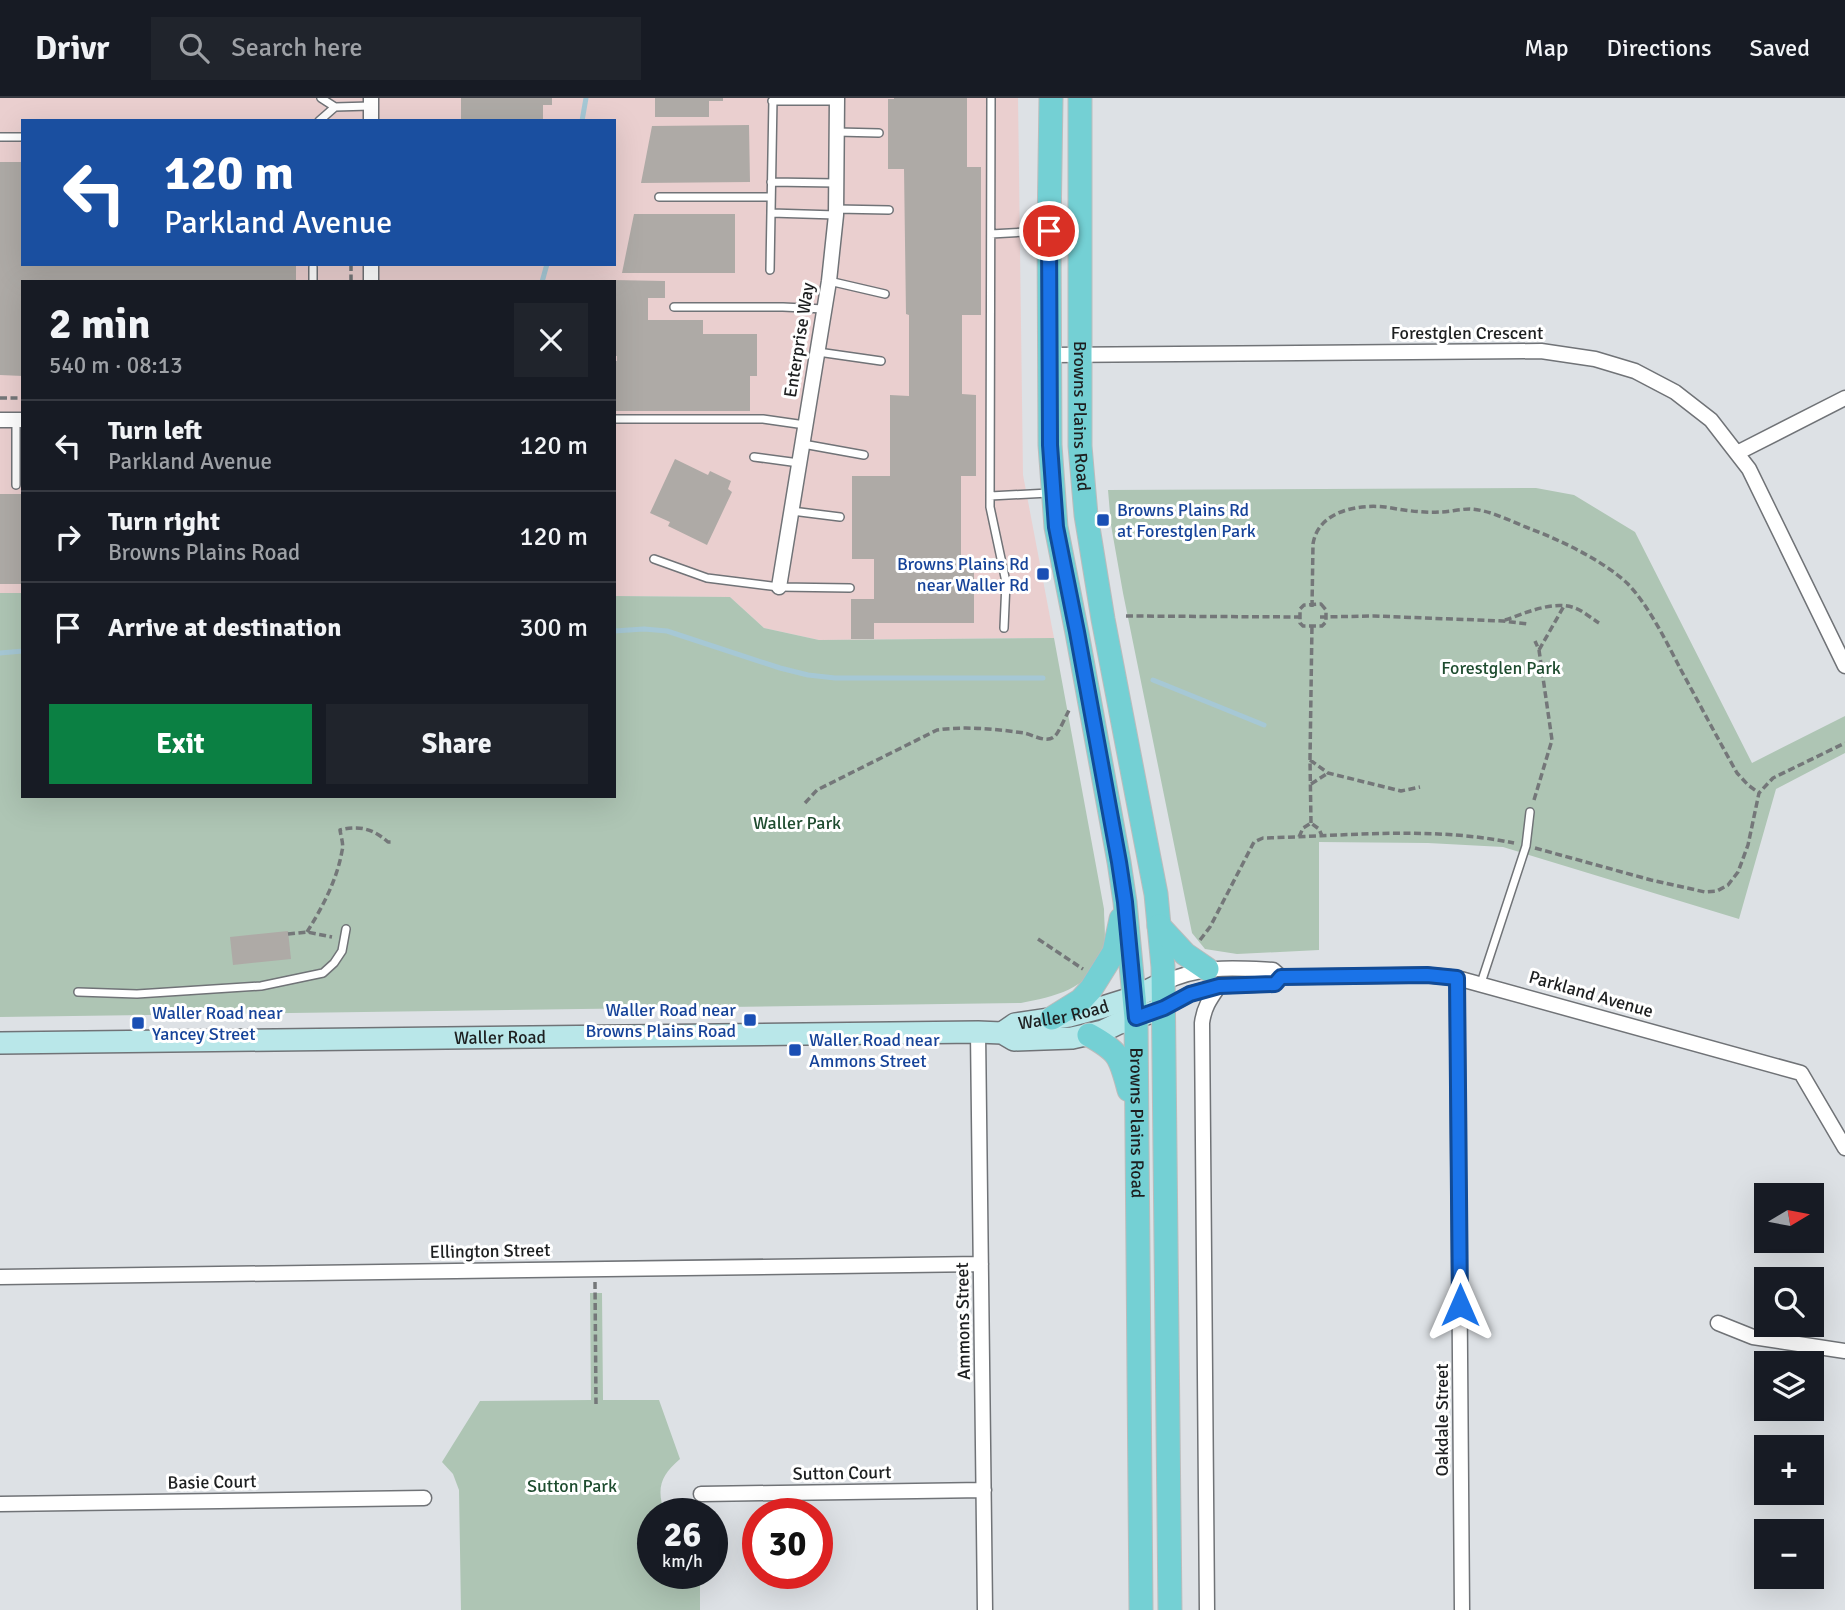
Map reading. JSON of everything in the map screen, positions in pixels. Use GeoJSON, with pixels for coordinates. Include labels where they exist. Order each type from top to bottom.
{"type":"FeatureCollection","features":[{"type":"Feature","properties":{"kind":"main road","name":"Browns Plains Road"},"geometry":{"type":"LineString","coordinates":[[1051,98],[1050,445],[1056,527],[1125,902],[1135,1007],[1141,1610]]}},
{"type":"Feature","properties":{"kind":"main road","name":"Browns Plains Road"},"geometry":{"type":"LineString","coordinates":[[1080,98],[1080,446],[1086,515],[1103,619],[1150,858],[1163,983],[1170,1610]]}},
{"type":"Feature","properties":{"kind":"main road"},"geometry":{"type":"LineString","coordinates":[[1052,1018],[1081,1000],[1098,979],[1114,952],[1125,902]]}},
{"type":"Feature","properties":{"kind":"main road"},"geometry":{"type":"LineString","coordinates":[[1159,926],[1185,954],[1213,978]]}},
{"type":"Feature","properties":{"kind":"main road"},"geometry":{"type":"LineString","coordinates":[[1089,1035],[1107,1045],[1118,1056],[1137,1120]]}},
{"type":"Feature","properties":{"kind":"street","name":"Enterprise Way"},"geometry":{"type":"LineString","coordinates":[[779,587],[829,281],[836,212],[837,100]]}},
{"type":"Feature","properties":{"kind":"street","name":"Forestglen Crescent"},"geometry":{"type":"LineString","coordinates":[[1051,355],[1541,351],[1595,359],[1635,371],[1675,392],[1712,420],[1749,469],[1845,666]]}},
{"type":"Feature","properties":{"kind":"street"},"geometry":{"type":"LineString","coordinates":[[1737,453],[1845,398]]}},
{"type":"Feature","properties":{"kind":"street"},"geometry":{"type":"LineString","coordinates":[[0,420],[20,420]]}},
{"type":"Feature","properties":{"kind":"street","name":"Parkland Avenue"},"geometry":{"type":"LineString","coordinates":[[1164,1008],[1229,968],[1273,970],[1281,977],[1427,975],[1457,978],[1801,1073],[1845,1148]]}},
{"type":"Feature","properties":{"kind":"street","name":"Parkland Avenue"},"geometry":{"type":"LineString","coordinates":[[1163,983],[1188,972],[1213,978],[1275,984],[1281,977]]}},
{"type":"Feature","properties":{"kind":"street"},"geometry":{"type":"LineString","coordinates":[[1207,1610],[1202,1042],[1204,1009],[1213,978]]}},
{"type":"Feature","properties":{"kind":"street","name":"Oakdale Street"},"geometry":{"type":"LineString","coordinates":[[1457,978],[1462,1610]]}},
{"type":"Feature","properties":{"kind":"street","name":"Waller Road"},"geometry":{"type":"LineString","coordinates":[[0,1043],[978,1032],[1002,1033],[1014,1040],[1072,1038],[1089,1035],[1135,1007],[1163,983]]}},
{"type":"Feature","properties":{"kind":"street","name":"Waller Road"},"geometry":{"type":"LineString","coordinates":[[1002,1033],[1015,1024],[1085,1012],[1135,1007],[1164,1008]]}},
{"type":"Feature","properties":{"kind":"street","name":"Ammons Street"},"geometry":{"type":"LineString","coordinates":[[978,1032],[985,1610]]}},
{"type":"Feature","properties":{"kind":"street","name":"Ellington Street"},"geometry":{"type":"LineString","coordinates":[[0,1277],[981,1265]]}},
{"type":"Feature","properties":{"kind":"street"},"geometry":{"type":"LineString","coordinates":[[1718,1323],[1753,1337],[1845,1351]]}},
{"type":"Feature","properties":{"kind":"street","name":"Sutton Court"},"geometry":{"type":"LineString","coordinates":[[701,1494],[984,1490]]}},
{"type":"Feature","properties":{"kind":"street","name":"Basie Court"},"geometry":{"type":"LineString","coordinates":[[0,1504],[424,1498]]}},
{"type":"Feature","properties":{"kind":"lane"},"geometry":{"type":"LineString","coordinates":[[321,98],[335,107],[371,108]]}},
{"type":"Feature","properties":{"kind":"lane"},"geometry":{"type":"LineString","coordinates":[[991,98],[990,507],[1006,582],[1003,628]]}},
{"type":"Feature","properties":{"kind":"lane"},"geometry":{"type":"LineString","coordinates":[[770,270],[772,100],[837,100]]}},
{"type":"Feature","properties":{"kind":"lane"},"geometry":{"type":"LineString","coordinates":[[320,119],[335,107]]}},
{"type":"Feature","properties":{"kind":"lane"},"geometry":{"type":"LineString","coordinates":[[837,132],[879,133]]}},
{"type":"Feature","properties":{"kind":"lane"},"geometry":{"type":"LineString","coordinates":[[0,137],[21,137]]}},
{"type":"Feature","properties":{"kind":"lane"},"geometry":{"type":"LineString","coordinates":[[771,183],[836,183]]}},
{"type":"Feature","properties":{"kind":"lane"},"geometry":{"type":"LineString","coordinates":[[659,197],[771,197]]}},
{"type":"Feature","properties":{"kind":"lane"},"geometry":{"type":"LineString","coordinates":[[771,214],[889,210]]}},
{"type":"Feature","properties":{"kind":"lane"},"geometry":{"type":"LineString","coordinates":[[991,234],[1049,231]]}},
{"type":"Feature","properties":{"kind":"lane"},"geometry":{"type":"LineString","coordinates":[[313,267],[313,280]]}},
{"type":"Feature","properties":{"kind":"lane"},"geometry":{"type":"LineString","coordinates":[[829,281],[885,294]]}},
{"type":"Feature","properties":{"kind":"lane"},"geometry":{"type":"LineString","coordinates":[[674,307],[824,309]]}},
{"type":"Feature","properties":{"kind":"lane"},"geometry":{"type":"LineString","coordinates":[[817,352],[881,361]]}},
{"type":"Feature","properties":{"kind":"lane"},"geometry":{"type":"LineString","coordinates":[[616,419],[763,419],[805,425]]}},
{"type":"Feature","properties":{"kind":"lane"},"geometry":{"type":"LineString","coordinates":[[16,485],[20,420]]}},
{"type":"Feature","properties":{"kind":"lane"},"geometry":{"type":"LineString","coordinates":[[802,444],[864,455]]}},
{"type":"Feature","properties":{"kind":"lane"},"geometry":{"type":"LineString","coordinates":[[754,457],[799,463]]}},
{"type":"Feature","properties":{"kind":"lane"},"geometry":{"type":"LineString","coordinates":[[990,496],[1053,493]]}},
{"type":"Feature","properties":{"kind":"lane"},"geometry":{"type":"LineString","coordinates":[[791,511],[840,517]]}},
{"type":"Feature","properties":{"kind":"lane"},"geometry":{"type":"LineString","coordinates":[[654,559],[707,578],[779,587],[850,588]]}},
{"type":"Feature","properties":{"kind":"lane"},"geometry":{"type":"LineString","coordinates":[[1481,983],[1526,846],[1530,812]]}},
{"type":"Feature","properties":{"kind":"lane"},"geometry":{"type":"LineString","coordinates":[[78,992],[138,993],[261,986],[323,973],[342,951],[346,929]]}},
{"type":"Feature","properties":{"kind":"path"},"geometry":{"type":"LineString","coordinates":[[0,398],[21,398]]}},
{"type":"Feature","properties":{"kind":"path"},"geometry":{"type":"LineString","coordinates":[[1312,606],[1314,534],[1335,514],[1355,508],[1376,506],[1425,512],[1471,509],[1560,540],[1609,569],[1628,585],[1667,643],[1737,773],[1759,793]]}},
{"type":"Feature","properties":{"kind":"path"},"geometry":{"type":"LineString","coordinates":[[1321,604],[1326,610],[1326,622],[1322,626],[1303,626],[1300,622],[1300,609],[1304,605],[1312,606],[1321,604]]}},
{"type":"Feature","properties":{"kind":"path"},"geometry":{"type":"LineString","coordinates":[[1503,621],[1534,608],[1564,606],[1575,608],[1599,623]]}},
{"type":"Feature","properties":{"kind":"path"},"geometry":{"type":"LineString","coordinates":[[1539,650],[1564,606]]}},
{"type":"Feature","properties":{"kind":"path"},"geometry":{"type":"LineString","coordinates":[[1126,616],[1302,617]]}},
{"type":"Feature","properties":{"kind":"path"},"geometry":{"type":"LineString","coordinates":[[1320,617],[1374,616],[1528,624]]}},
{"type":"Feature","properties":{"kind":"path"},"geometry":{"type":"LineString","coordinates":[[1311,823],[1312,625]]}},
{"type":"Feature","properties":{"kind":"path"},"geometry":{"type":"LineString","coordinates":[[1530,812],[1552,740],[1539,650],[1535,640]]}},
{"type":"Feature","properties":{"kind":"path"},"geometry":{"type":"LineString","coordinates":[[805,803],[817,790],[937,730],[956,727],[1025,733],[1051,739],[1070,709],[1068,696]]}},
{"type":"Feature","properties":{"kind":"path"},"geometry":{"type":"LineString","coordinates":[[1310,760],[1328,773],[1401,791],[1420,787]]}},
{"type":"Feature","properties":{"kind":"path"},"geometry":{"type":"LineString","coordinates":[[1311,784],[1328,773]]}},
{"type":"Feature","properties":{"kind":"path"},"geometry":{"type":"LineString","coordinates":[[1311,823],[1319,829],[1322,836]]}},
{"type":"Feature","properties":{"kind":"path"},"geometry":{"type":"LineString","coordinates":[[1299,837],[1303,828],[1311,823]]}},
{"type":"Feature","properties":{"kind":"path"},"geometry":{"type":"LineString","coordinates":[[307,932],[335,878],[343,849],[340,830],[354,827],[376,832],[388,842],[393,842]]}},
{"type":"Feature","properties":{"kind":"path"},"geometry":{"type":"LineString","coordinates":[[288,934],[307,932],[344,940]]}},
{"type":"Feature","properties":{"kind":"path"},"geometry":{"type":"LineString","coordinates":[[1038,939],[1068,959]]}},
{"type":"Feature","properties":{"kind":"path"},"geometry":{"type":"LineString","coordinates":[[595,1269],[596,1404]]}},
{"type":"Feature","properties":{"kind":"shaded area"},"geometry":{"type":"Polygon","coordinates":[[[0,98],[1018,98],[1023,475],[1054,638],[819,640],[764,628],[730,597],[616,596],[616,280],[21,280],[21,593],[0,593],[0,98]]]}},
{"type":"Feature","properties":{"kind":"green space","name":"Forestglen Park"},"geometry":{"type":"Polygon","coordinates":[[[1536,488],[1574,495],[1635,532],[1752,763],[1845,716],[1845,753],[1776,789],[1739,919],[1503,847],[1319,842],[1319,950],[1237,954],[1205,949],[1192,933],[1123,593],[1108,490],[1536,488]]]}},
{"type":"Feature","properties":{"kind":"green space","name":"Waller Park"},"geometry":{"type":"Polygon","coordinates":[[[0,593],[21,593],[21,798],[616,798],[616,596],[730,597],[764,628],[819,640],[1054,638],[1104,909],[1105,938],[1102,954],[1089,976],[1058,994],[1021,1003],[0,1017],[0,593]]]}},
{"type":"Feature","properties":{"kind":"green space","name":"Sutton Park"},"geometry":{"type":"Polygon","coordinates":[[[590,1293],[602,1293],[603,1400],[659,1400],[680,1459],[664,1477],[661,1498],[637,1498],[637,1589],[700,1589],[700,1610],[461,1610],[459,1490],[453,1474],[442,1462],[480,1401],[591,1400],[590,1293]]]}},
{"type":"Feature","properties":{"kind":"building"},"geometry":{"type":"Polygon","coordinates":[[[461,98],[552,98],[552,105],[543,105],[543,119],[461,119],[461,98]]]}},
{"type":"Feature","properties":{"kind":"building"},"geometry":{"type":"Polygon","coordinates":[[[655,98],[723,98],[723,101],[709,101],[709,117],[655,117],[655,98]]]}},
{"type":"Feature","properties":{"kind":"building"},"geometry":{"type":"Polygon","coordinates":[[[967,98],[967,167],[981,167],[981,315],[962,315],[962,394],[976,395],[976,476],[961,476],[961,558],[974,558],[974,623],[874,623],[874,639],[851,639],[851,599],[874,599],[874,559],[852,559],[852,476],[890,476],[890,395],[909,396],[904,169],[888,169],[888,99],[967,98]]]}},
{"type":"Feature","properties":{"kind":"building"},"geometry":{"type":"Polygon","coordinates":[[[749,125],[750,182],[641,183],[652,126],[749,125]]]}},
{"type":"Feature","properties":{"kind":"building"},"geometry":{"type":"Polygon","coordinates":[[[0,162],[21,162],[21,266],[296,266],[296,280],[21,280],[21,376],[0,375],[0,162]]]}},
{"type":"Feature","properties":{"kind":"building"},"geometry":{"type":"Polygon","coordinates":[[[634,214],[735,214],[735,273],[622,273],[634,214]]]}},
{"type":"Feature","properties":{"kind":"building"},"geometry":{"type":"Polygon","coordinates":[[[616,280],[665,281],[665,298],[648,298],[648,320],[703,320],[703,334],[757,334],[757,376],[750,376],[750,411],[616,411],[616,280]]]}},
{"type":"Feature","properties":{"kind":"building"},"geometry":{"type":"Polygon","coordinates":[[[675,459],[708,475],[710,471],[731,481],[728,489],[732,492],[707,545],[668,526],[670,522],[650,513],[675,459]]]}},
{"type":"Feature","properties":{"kind":"building"},"geometry":{"type":"Polygon","coordinates":[[[0,494],[21,494],[21,584],[0,584],[0,494]]]}},
{"type":"Feature","properties":{"kind":"building"},"geometry":{"type":"Polygon","coordinates":[[[288,931],[291,959],[233,965],[230,937],[288,931]]]}},
{"type":"Feature","properties":{"kind":"waterway"},"geometry":{"type":"LineString","coordinates":[[582,119],[586,98]]}},
{"type":"Feature","properties":{"kind":"waterway"},"geometry":{"type":"LineString","coordinates":[[543,280],[546,266]]}},
{"type":"Feature","properties":{"kind":"waterway"},"geometry":{"type":"LineString","coordinates":[[616,631],[667,631],[780,668],[835,678],[1043,678]]}},
{"type":"Feature","properties":{"kind":"waterway"},"geometry":{"type":"LineString","coordinates":[[0,653],[21,651]]}},
{"type":"Feature","properties":{"kind":"waterway"},"geometry":{"type":"LineString","coordinates":[[1153,680],[1264,725]]}},
{"type":"Feature","properties":{"kind":"place","name":"Browns Plains Rd at Forestglen Park"},"geometry":{"type":"Point","coordinates":[1103,520]}},
{"type":"Feature","properties":{"kind":"place","name":"Browns Plains Rd near Waller Rd"},"geometry":{"type":"Point","coordinates":[1043,574]}},
{"type":"Feature","properties":{"kind":"place","name":"Waller Road near Browns Plains Road"},"geometry":{"type":"Point","coordinates":[750,1020]}},
{"type":"Feature","properties":{"kind":"place","name":"Waller Road near Yancey Street"},"geometry":{"type":"Point","coordinates":[138,1023]}},
{"type":"Feature","properties":{"kind":"place","name":"Waller Road near Ammons Street"},"geometry":{"type":"Point","coordinates":[795,1050]}},
{"type":"Feature","properties":{"kind":"route"},"geometry":{"type":"LineString","coordinates":[[1049,231],[1050,445],[1056,527],[1119,862],[1136,1018],[1164,1008],[1190,994],[1219,986],[1275,984],[1281,977],[1427,975],[1457,978],[1460,1305]]}}]}
